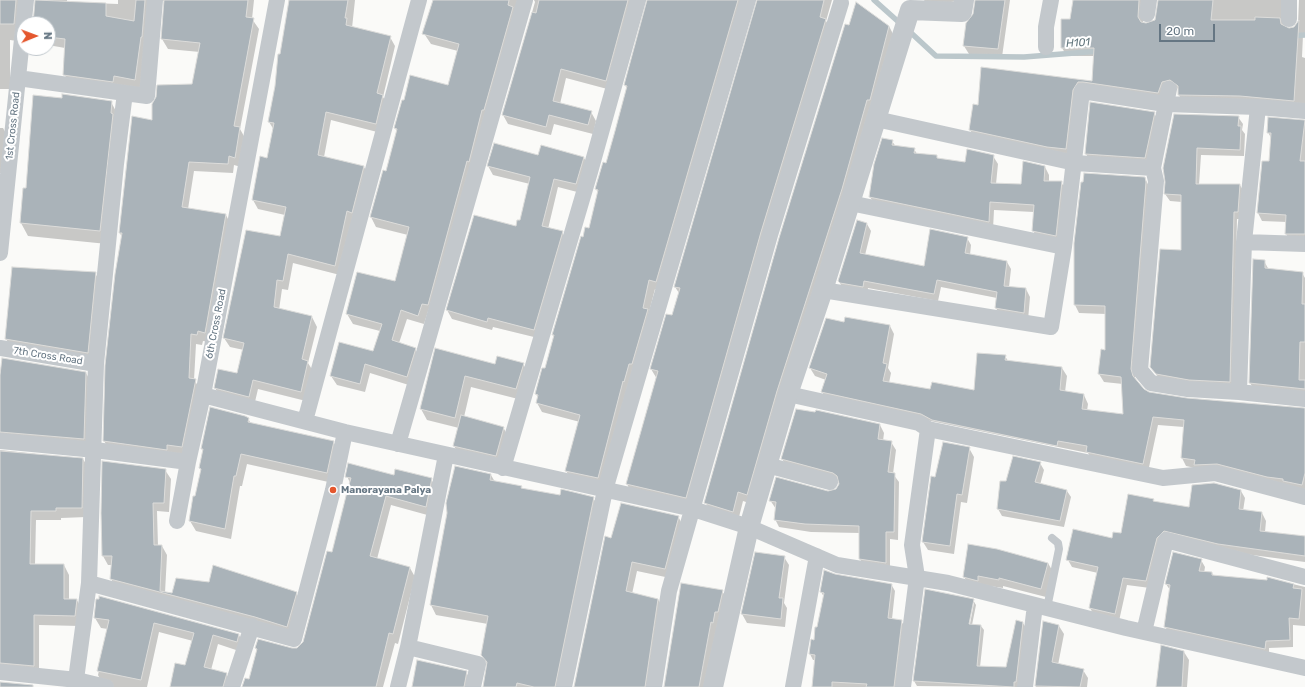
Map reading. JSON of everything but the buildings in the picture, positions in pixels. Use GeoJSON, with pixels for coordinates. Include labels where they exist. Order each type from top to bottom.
{"type":"FeatureCollection","features":[{"type":"Feature","properties":{"kind":"street","name":"1st Cross Road"},"geometry":{"type":"LineString","coordinates":[[0,253],[26,0]]}},
{"type":"Feature","properties":{"kind":"street"},"geometry":{"type":"LineString","coordinates":[[18,78],[147,96],[155,0]]}},
{"type":"Feature","properties":{"kind":"street","name":"6th Cross Road"},"geometry":{"type":"LineString","coordinates":[[177,521],[188,462],[203,396],[277,0]]}},
{"type":"Feature","properties":{"kind":"street"},"geometry":{"type":"LineString","coordinates":[[305,421],[419,0]]}},
{"type":"Feature","properties":{"kind":"street"},"geometry":{"type":"LineString","coordinates":[[398,444],[526,0]]}},
{"type":"Feature","properties":{"kind":"street"},"geometry":{"type":"LineString","coordinates":[[503,468],[590,172],[638,0]]}},
{"type":"Feature","properties":{"kind":"street"},"geometry":{"type":"LineString","coordinates":[[564,687],[605,490],[748,0]]}},
{"type":"Feature","properties":{"kind":"street"},"geometry":{"type":"LineString","coordinates":[[713,687],[749,527],[767,465],[788,394],[823,290],[910,10],[962,12],[964,0]]}},
{"type":"Feature","properties":{"kind":"street"},"geometry":{"type":"LineString","coordinates":[[1046,47],[1046,27],[1051,0]]}},
{"type":"Feature","properties":{"kind":"street"},"geometry":{"type":"LineString","coordinates":[[1289,0],[1289,19]]}},
{"type":"Feature","properties":{"kind":"street"},"geometry":{"type":"LineString","coordinates":[[654,687],[668,591],[693,509],[770,235],[841,3]]}},
{"type":"Feature","properties":{"kind":"street"},"geometry":{"type":"LineString","coordinates":[[1169,89],[1153,168],[1156,181],[1140,370],[1151,383],[1188,389],[1239,392],[1305,399]]}},
{"type":"Feature","properties":{"kind":"street"},"geometry":{"type":"LineString","coordinates":[[823,290],[1052,327],[1064,246],[1082,91],[1165,104],[1258,107],[1305,111]]}},
{"type":"Feature","properties":{"kind":"street"},"geometry":{"type":"LineString","coordinates":[[76,684],[89,583],[96,364],[125,93]]}},
{"type":"Feature","properties":{"kind":"street"},"geometry":{"type":"LineString","coordinates":[[1239,392],[1244,242],[1258,107]]}},
{"type":"Feature","properties":{"kind":"street"},"geometry":{"type":"LineString","coordinates":[[876,119],[1074,163],[1153,168]]}},
{"type":"Feature","properties":{"kind":"street"},"geometry":{"type":"LineString","coordinates":[[850,202],[1064,246]]}},
{"type":"Feature","properties":{"kind":"street"},"geometry":{"type":"LineString","coordinates":[[1244,242],[1305,244]]}},
{"type":"Feature","properties":{"kind":"street","name":"7th Cross Road"},"geometry":{"type":"LineString","coordinates":[[0,348],[96,364]]}},
{"type":"Feature","properties":{"kind":"street"},"geometry":{"type":"LineString","coordinates":[[788,394],[919,423],[928,429],[1163,478],[1215,474],[1305,497]]}},
{"type":"Feature","properties":{"kind":"street"},"geometry":{"type":"LineString","coordinates":[[203,396],[345,432],[693,509],[749,527],[837,565],[948,583],[1144,632],[1305,668]]}},
{"type":"Feature","properties":{"kind":"street"},"geometry":{"type":"LineString","coordinates":[[903,687],[917,577],[912,544],[928,429]]}},
{"type":"Feature","properties":{"kind":"street"},"geometry":{"type":"LineString","coordinates":[[89,583],[252,626],[294,639],[333,490],[345,432]]}},
{"type":"Feature","properties":{"kind":"street"},"geometry":{"type":"LineString","coordinates":[[0,441],[94,450],[188,462]]}},
{"type":"Feature","properties":{"kind":"street"},"geometry":{"type":"LineString","coordinates":[[398,687],[408,647],[446,455]]}},
{"type":"Feature","properties":{"kind":"street"},"geometry":{"type":"LineString","coordinates":[[767,465],[830,482]]}},
{"type":"Feature","properties":{"kind":"street"},"geometry":{"type":"LineString","coordinates":[[1144,632],[1166,540],[1305,577]]}},
{"type":"Feature","properties":{"kind":"street"},"geometry":{"type":"LineString","coordinates":[[793,687],[817,556]]}},
{"type":"Feature","properties":{"kind":"street"},"geometry":{"type":"LineString","coordinates":[[1025,687],[1041,606]]}},
{"type":"Feature","properties":{"kind":"street"},"geometry":{"type":"LineString","coordinates":[[232,687],[252,626]]}},
{"type":"Feature","properties":{"kind":"street"},"geometry":{"type":"LineString","coordinates":[[408,647],[478,664],[473,687]]}},
{"type":"Feature","properties":{"kind":"street"},"geometry":{"type":"LineString","coordinates":[[0,672],[76,684],[106,687]]}},
{"type":"Feature","properties":{"kind":"lane"},"geometry":{"type":"LineString","coordinates":[[1041,606],[1059,549],[1058,542],[1052,538]]}},
{"type":"Feature","properties":{"kind":"waterway","name":"H101"},"geometry":{"type":"LineString","coordinates":[[874,0],[902,25]]}},
{"type":"Feature","properties":{"kind":"waterway","name":"H101"},"geometry":{"type":"LineString","coordinates":[[909,31],[936,56],[1024,57],[1100,51]]}},
{"type":"Feature","properties":{"kind":"waterway","name":"H101"},"geometry":{"type":"LineString","coordinates":[[1290,36],[1305,35]]}},
{"type":"Feature","properties":{"kind":"place","name":"Manorayana Palya"},"geometry":{"type":"Point","coordinates":[333,490]}}]}
